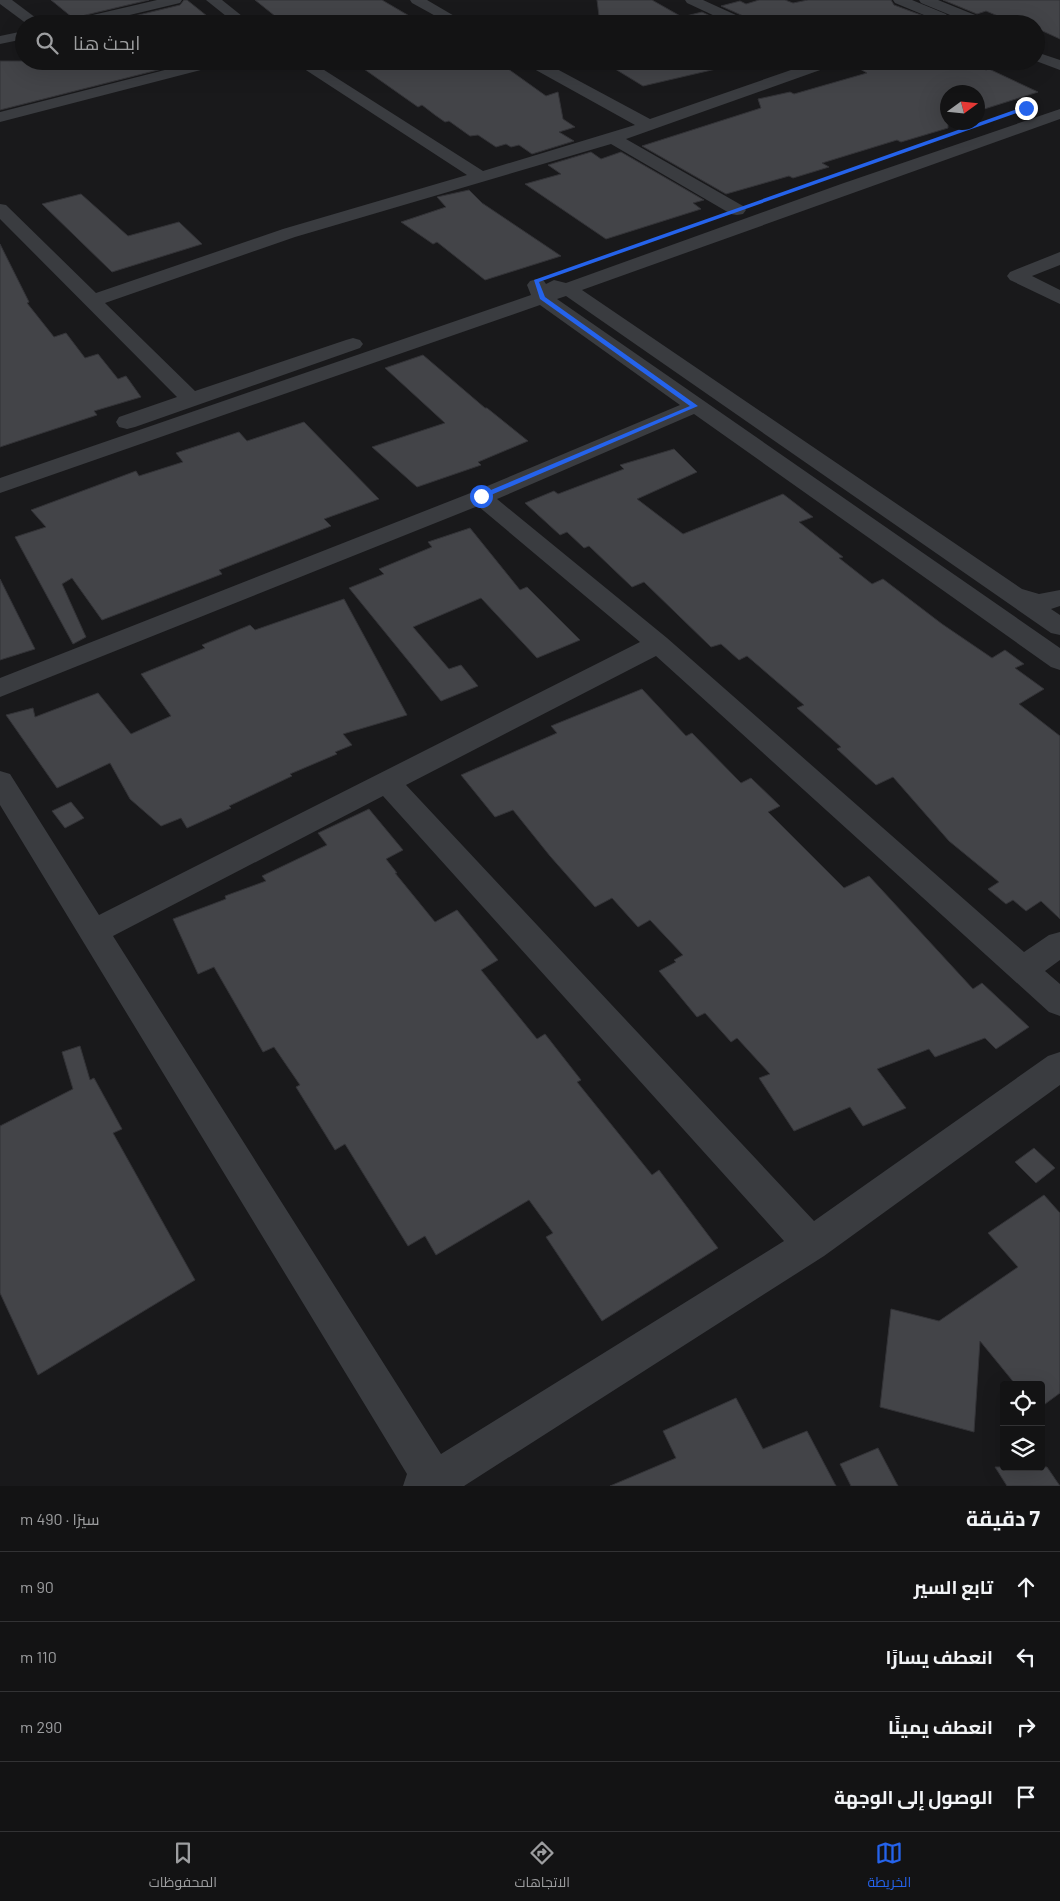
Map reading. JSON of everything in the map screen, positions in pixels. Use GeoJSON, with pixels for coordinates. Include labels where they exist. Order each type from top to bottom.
{"type":"FeatureCollection","features":[{"type":"Feature","properties":{"kind":"street"},"geometry":{"type":"LineString","coordinates":[[3,0],[24,15]]}},
{"type":"Feature","properties":{"kind":"street"},"geometry":{"type":"LineString","coordinates":[[111,15],[175,0]]}},
{"type":"Feature","properties":{"kind":"street"},"geometry":{"type":"LineString","coordinates":[[213,0],[233,15]]}},
{"type":"Feature","properties":{"kind":"street"},"geometry":{"type":"LineString","coordinates":[[417,0],[444,15]]}},
{"type":"Feature","properties":{"kind":"street"},"geometry":{"type":"LineString","coordinates":[[692,0],[724,15]]}},
{"type":"Feature","properties":{"kind":"street"},"geometry":{"type":"LineString","coordinates":[[900,0],[936,15]]}},
{"type":"Feature","properties":{"kind":"street"},"geometry":{"type":"LineString","coordinates":[[926,0],[963,15]]}},
{"type":"Feature","properties":{"kind":"street"},"geometry":{"type":"LineString","coordinates":[[0,40],[15,37]]}},
{"type":"Feature","properties":{"kind":"street"},"geometry":{"type":"LineString","coordinates":[[1045,48],[1060,54]]}},
{"type":"Feature","properties":{"kind":"street"},"geometry":{"type":"LineString","coordinates":[[1045,60],[1060,66]]}},
{"type":"Feature","properties":{"kind":"street"},"geometry":{"type":"LineString","coordinates":[[0,117],[184,70]]}},
{"type":"Feature","properties":{"kind":"street"},"geometry":{"type":"LineString","coordinates":[[313,70],[481,178]]}},
{"type":"Feature","properties":{"kind":"street"},"geometry":{"type":"LineString","coordinates":[[547,70],[650,126]]}},
{"type":"Feature","properties":{"kind":"street"},"geometry":{"type":"LineString","coordinates":[[92,301],[289,233],[613,138],[806,70]]}},
{"type":"Feature","properties":{"kind":"street"},"geometry":{"type":"LineString","coordinates":[[0,486],[539,290],[737,210],[1060,96]]}},
{"type":"Feature","properties":{"kind":"street"},"geometry":{"type":"LineString","coordinates":[[472,303],[539,290],[568,289],[1060,114]]}},
{"type":"Feature","properties":{"kind":"street"},"geometry":{"type":"LineString","coordinates":[[613,138],[737,210]]}},
{"type":"Feature","properties":{"kind":"street"},"geometry":{"type":"LineString","coordinates":[[0,209],[191,399]]}},
{"type":"Feature","properties":{"kind":"street"},"geometry":{"type":"LineString","coordinates":[[1060,258],[1017,276],[1060,298]]}},
{"type":"Feature","properties":{"kind":"street"},"geometry":{"type":"LineString","coordinates":[[568,289],[1060,627]]}},
{"type":"Feature","properties":{"kind":"street"},"geometry":{"type":"LineString","coordinates":[[539,290],[695,406],[1060,661]]}},
{"type":"Feature","properties":{"kind":"street"},"geometry":{"type":"LineString","coordinates":[[109,428],[371,338]]}},
{"type":"Feature","properties":{"kind":"street"},"geometry":{"type":"LineString","coordinates":[[0,688],[481,496],[695,406]]}},
{"type":"Feature","properties":{"kind":"street"},"geometry":{"type":"LineString","coordinates":[[481,496],[658,644],[1060,1003]]}},
{"type":"Feature","properties":{"kind":"street"},"geometry":{"type":"LineString","coordinates":[[905,552],[980,590],[1037,629],[1052,635],[1060,634]]}},
{"type":"Feature","properties":{"kind":"street"},"geometry":{"type":"LineString","coordinates":[[1012,594],[1034,602],[1044,602],[1060,598]]}},
{"type":"Feature","properties":{"kind":"street"},"geometry":{"type":"LineString","coordinates":[[94,932],[658,644]]}},
{"type":"Feature","properties":{"kind":"street"},"geometry":{"type":"LineString","coordinates":[[0,781],[429,1483],[811,1244],[1060,1066]]}},
{"type":"Feature","properties":{"kind":"street"},"geometry":{"type":"LineString","coordinates":[[387,782],[811,1244]]}},
{"type":"Feature","properties":{"kind":"street"},"geometry":{"type":"LineString","coordinates":[[1023,969],[1060,944]]}},
{"type":"Feature","properties":{"kind":"building"},"geometry":{"type":"Polygon","coordinates":[[[51,0],[149,0],[86,15],[69,15],[51,0]]]}},
{"type":"Feature","properties":{"kind":"building"},"geometry":{"type":"Polygon","coordinates":[[[184,0],[187,0],[206,15],[138,15],[180,5],[184,0]]]}},
{"type":"Feature","properties":{"kind":"building"},"geometry":{"type":"Polygon","coordinates":[[[255,0],[382,0],[408,15],[274,15],[255,0]]]}},
{"type":"Feature","properties":{"kind":"building"},"geometry":{"type":"Polygon","coordinates":[[[597,0],[652,0],[678,15],[599,15],[597,0]]]}},
{"type":"Feature","properties":{"kind":"building"},"geometry":{"type":"Polygon","coordinates":[[[759,0],[785,0],[793,3],[808,0],[891,0],[894,5],[921,15],[741,15],[721,6],[740,1],[746,4],[759,0]]]}},
{"type":"Feature","properties":{"kind":"building"},"geometry":{"type":"Polygon","coordinates":[[[943,0],[1060,0],[1060,39],[1045,32],[1045,15],[996,15],[986,11],[977,14],[943,0]]]}},
{"type":"Feature","properties":{"kind":"building"},"geometry":{"type":"Polygon","coordinates":[[[702,12],[708,15],[690,15],[702,12]]]}},
{"type":"Feature","properties":{"kind":"building"},"geometry":{"type":"Polygon","coordinates":[[[0,61],[15,61],[15,70],[158,70],[0,110],[0,61]]]}},
{"type":"Feature","properties":{"kind":"building"},"geometry":{"type":"Polygon","coordinates":[[[365,70],[510,70],[546,96],[558,92],[563,119],[575,127],[559,132],[574,141],[532,154],[519,145],[511,147],[506,144],[496,147],[478,135],[470,136],[449,121],[445,122],[422,105],[418,107],[365,70]]]}},
{"type":"Feature","properties":{"kind":"building"},"geometry":{"type":"Polygon","coordinates":[[[617,70],[712,70],[643,86],[617,70]]]}},
{"type":"Feature","properties":{"kind":"building"},"geometry":{"type":"Polygon","coordinates":[[[862,70],[991,70],[1038,92],[985,109],[985,85],[940,85],[941,130],[901,142],[897,140],[822,163],[829,167],[793,178],[789,176],[726,194],[642,146],[761,108],[758,99],[790,92],[794,94],[867,73],[862,70]]]}},
{"type":"Feature","properties":{"kind":"building"},"geometry":{"type":"Polygon","coordinates":[[[591,152],[601,159],[621,152],[704,200],[693,203],[701,209],[606,239],[525,184],[561,174],[548,165],[591,152]]]}},
{"type":"Feature","properties":{"kind":"building"},"geometry":{"type":"Polygon","coordinates":[[[469,190],[482,203],[561,256],[485,280],[437,242],[433,244],[401,222],[446,207],[437,197],[469,190]]]}},
{"type":"Feature","properties":{"kind":"building"},"geometry":{"type":"Polygon","coordinates":[[[81,194],[128,236],[179,222],[202,244],[112,272],[42,204],[81,194]]]}},
{"type":"Feature","properties":{"kind":"building"},"geometry":{"type":"Polygon","coordinates":[[[0,244],[29,302],[27,303],[54,337],[66,333],[85,358],[98,354],[118,379],[126,376],[141,397],[94,411],[97,415],[0,447],[0,244]]]}},
{"type":"Feature","properties":{"kind":"building"},"geometry":{"type":"Polygon","coordinates":[[[423,355],[485,408],[528,441],[478,462],[481,465],[417,487],[372,447],[445,423],[385,368],[423,355]]]}},
{"type":"Feature","properties":{"kind":"building"},"geometry":{"type":"Polygon","coordinates":[[[304,422],[379,499],[324,519],[331,526],[219,570],[222,574],[102,620],[72,578],[62,584],[86,637],[73,644],[15,537],[46,527],[31,510],[136,471],[139,476],[183,462],[176,453],[239,432],[247,441],[304,422]]]}},
{"type":"Feature","properties":{"kind":"building"},"geometry":{"type":"Polygon","coordinates":[[[674,449],[697,472],[637,499],[683,534],[783,494],[813,517],[799,522],[843,557],[839,558],[872,584],[883,579],[942,624],[992,658],[1005,650],[1024,664],[1015,668],[1044,689],[1019,704],[1060,736],[1060,919],[1041,901],[1026,911],[1013,900],[1006,904],[988,889],[999,882],[949,841],[893,777],[876,785],[837,749],[841,747],[797,708],[804,705],[747,656],[739,660],[721,644],[711,647],[644,582],[632,587],[589,546],[584,548],[567,532],[560,535],[525,503],[554,491],[558,494],[624,469],[620,465],[674,449]]]}},
{"type":"Feature","properties":{"kind":"building"},"geometry":{"type":"Polygon","coordinates":[[[470,528],[520,590],[527,587],[580,640],[537,658],[481,598],[413,627],[449,669],[461,665],[478,686],[441,701],[349,588],[384,574],[379,569],[432,547],[428,542],[470,528]]]}},
{"type":"Feature","properties":{"kind":"building"},"geometry":{"type":"Polygon","coordinates":[[[0,579],[35,649],[0,660],[0,579]]]}},
{"type":"Feature","properties":{"kind":"building"},"geometry":{"type":"Polygon","coordinates":[[[344,599],[407,715],[343,734],[352,745],[335,752],[337,754],[290,774],[292,776],[229,806],[231,808],[187,828],[181,818],[161,826],[130,799],[110,763],[57,788],[6,715],[33,708],[35,717],[98,693],[131,734],[171,716],[141,674],[205,648],[202,645],[250,625],[255,630],[344,599]]]}},
{"type":"Feature","properties":{"kind":"building"},"geometry":{"type":"Polygon","coordinates":[[[642,689],[686,736],[692,733],[741,783],[751,778],[780,806],[768,812],[844,888],[869,876],[973,989],[982,983],[1029,1027],[996,1049],[985,1038],[935,1057],[929,1049],[877,1069],[906,1108],[863,1126],[850,1107],[794,1131],[759,1078],[770,1074],[737,1038],[731,1042],[705,1013],[697,1017],[659,971],[676,962],[674,960],[683,955],[650,920],[638,927],[612,898],[595,907],[513,810],[495,817],[461,775],[557,733],[551,726],[642,689]]]}},
{"type":"Feature","properties":{"kind":"building"},"geometry":{"type":"Polygon","coordinates":[[[71,802],[84,818],[65,828],[52,811],[71,802]]]}},
{"type":"Feature","properties":{"kind":"building"},"geometry":{"type":"Polygon","coordinates":[[[369,809],[403,850],[386,859],[397,873],[395,873],[435,922],[457,910],[498,960],[481,970],[537,1039],[545,1034],[581,1080],[577,1082],[652,1175],[659,1170],[718,1248],[602,1321],[546,1237],[553,1233],[529,1200],[436,1255],[425,1236],[408,1246],[345,1144],[335,1150],[296,1087],[300,1085],[274,1047],[263,1052],[214,967],[198,974],[173,919],[226,899],[225,896],[266,881],[262,876],[327,845],[318,833],[369,809]]]}},
{"type":"Feature","properties":{"kind":"building"},"geometry":{"type":"Polygon","coordinates":[[[80,1046],[90,1080],[94,1078],[122,1129],[113,1133],[195,1280],[38,1375],[0,1293],[0,1126],[73,1089],[62,1052],[80,1046]]]}},
{"type":"Feature","properties":{"kind":"building"},"geometry":{"type":"Polygon","coordinates":[[[1034,1148],[1055,1168],[1036,1183],[1015,1162],[1034,1148]]]}},
{"type":"Feature","properties":{"kind":"building"},"geometry":{"type":"Polygon","coordinates":[[[1044,1195],[1060,1213],[1060,1393],[1045,1404],[1045,1381],[1013,1381],[980,1341],[974,1432],[880,1407],[891,1309],[939,1321],[1018,1267],[988,1233],[1044,1195]]]}},
{"type":"Feature","properties":{"kind":"building"},"geometry":{"type":"Polygon","coordinates":[[[736,1398],[763,1449],[807,1431],[836,1486],[610,1486],[676,1458],[663,1431],[736,1398]]]}},
{"type":"Feature","properties":{"kind":"building"},"geometry":{"type":"Polygon","coordinates":[[[878,1448],[898,1486],[851,1486],[840,1464],[878,1448]]]}},
{"type":"Feature","properties":{"kind":"building"},"geometry":{"type":"Polygon","coordinates":[[[995,1467],[1000,1467],[1000,1471],[1045,1471],[1045,1467],[1047,1467],[1060,1486],[1007,1486],[995,1467]]]}},
{"type":"Feature","properties":{"kind":"route"},"geometry":{"type":"LineString","coordinates":[[481,496],[695,406],[542,298],[536,282],[1026,108]]}}]}
